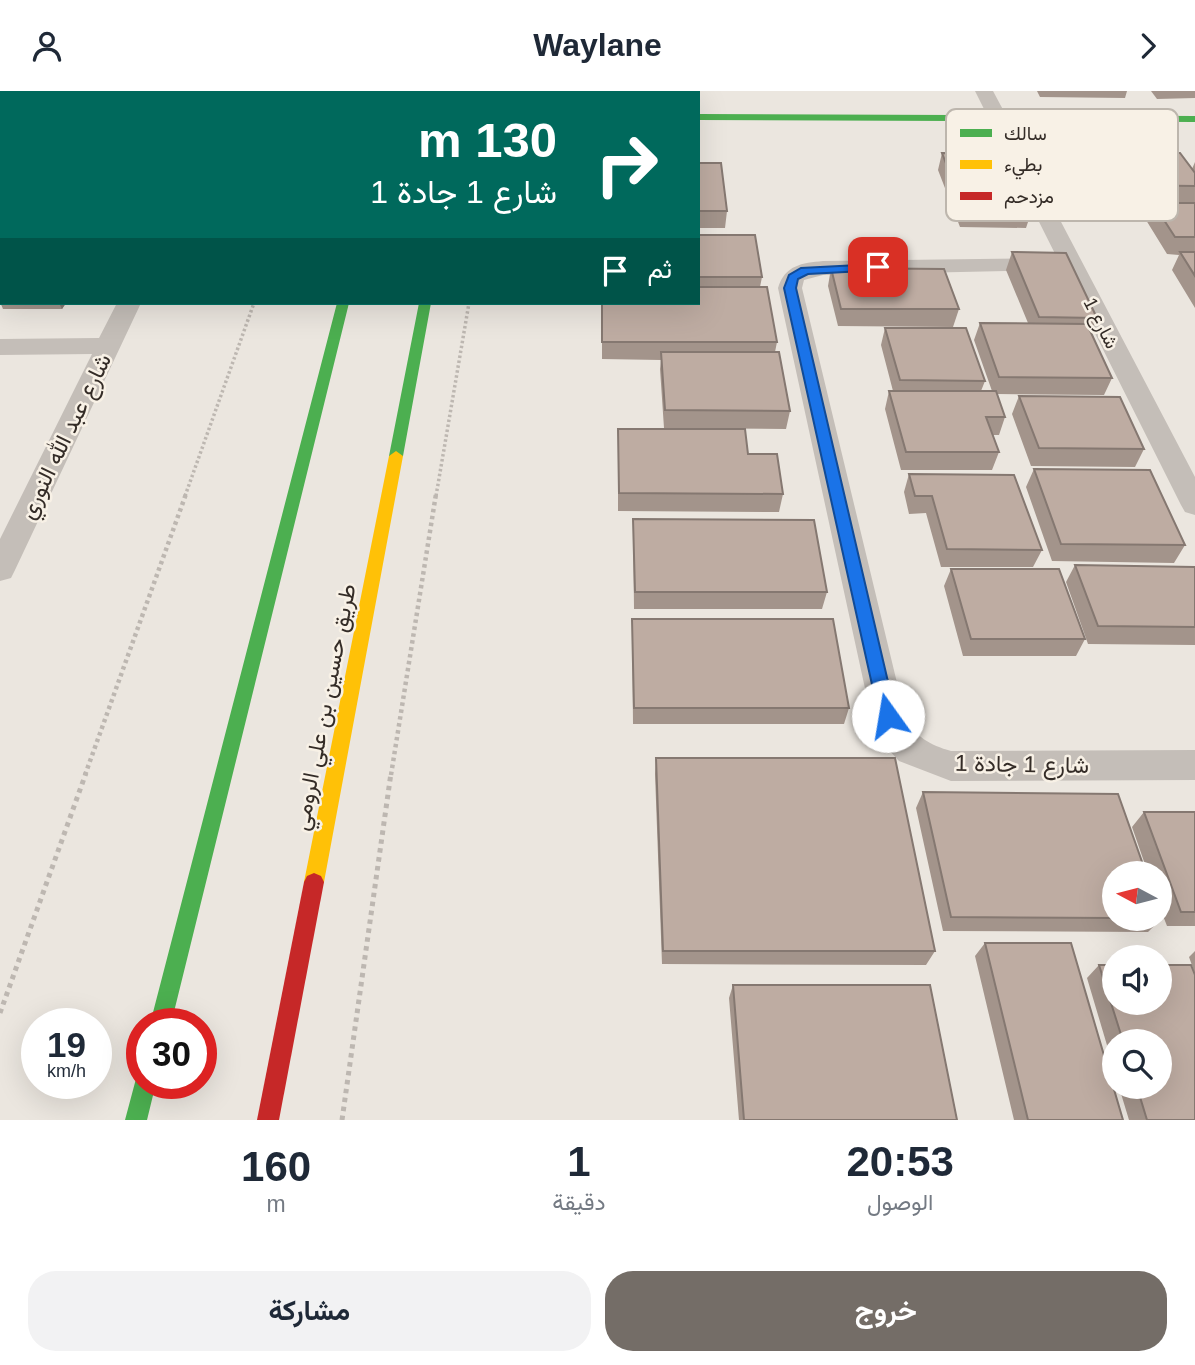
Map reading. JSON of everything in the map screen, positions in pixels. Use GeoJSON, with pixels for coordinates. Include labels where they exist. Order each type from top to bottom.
{"type":"FeatureCollection","features":[{"type":"Feature","properties":{"kind":"main road"},"geometry":{"type":"LineString","coordinates":[[700,117],[804,118],[946,130]]}},
{"type":"Feature","properties":{"kind":"main road"},"geometry":{"type":"LineString","coordinates":[[794,132],[795,124],[804,118]]}},
{"type":"Feature","properties":{"kind":"main road"},"geometry":{"type":"LineString","coordinates":[[164,1008],[342,305]]}},
{"type":"Feature","properties":{"kind":"main road","name":"طريق حسين بن علي الرومي"},"geometry":{"type":"LineString","coordinates":[[268,1120],[425,305]]}},
{"type":"Feature","properties":{"kind":"main road"},"geometry":{"type":"LineString","coordinates":[[136,1120],[141,1099]]}},
{"type":"Feature","properties":{"kind":"street","name":"شارع 1"},"geometry":{"type":"LineString","coordinates":[[984,91],[993,109]]}},
{"type":"Feature","properties":{"kind":"street","name":"شارع 1"},"geometry":{"type":"LineString","coordinates":[[1049,221],[1195,505]]}},
{"type":"Feature","properties":{"kind":"street","name":"شارع 1 جادة 1"},"geometry":{"type":"LineString","coordinates":[[1071,265],[823,268],[805,270],[793,277],[790,288],[888,716],[897,739],[922,758],[951,766],[1195,765]]}},
{"type":"Feature","properties":{"kind":"street","name":"شارع عبد الله النوري"},"geometry":{"type":"LineString","coordinates":[[0,570],[129,305]]}},
{"type":"Feature","properties":{"kind":"street"},"geometry":{"type":"LineString","coordinates":[[0,347],[108,346]]}},
{"type":"Feature","properties":{"kind":"path"},"geometry":{"type":"LineString","coordinates":[[0,1013],[253,305]]}},
{"type":"Feature","properties":{"kind":"path"},"geometry":{"type":"LineString","coordinates":[[342,1120],[405,675],[469,305]]}},
{"type":"Feature","properties":{"kind":"building"},"geometry":{"type":"Polygon","coordinates":[[[1178,153],[1195,173],[1195,186],[1178,186],[1178,153]]]}},
{"type":"Feature","properties":{"kind":"building"},"geometry":{"type":"Polygon","coordinates":[[[700,163],[721,163],[727,211],[700,211],[700,163]]]}},
{"type":"Feature","properties":{"kind":"building"},"geometry":{"type":"Polygon","coordinates":[[[1178,203],[1195,203],[1195,237],[1175,237],[1165,221],[1178,221],[1178,203]]]}},
{"type":"Feature","properties":{"kind":"building"},"geometry":{"type":"Polygon","coordinates":[[[700,235],[755,235],[762,277],[700,277],[700,235]]]}},
{"type":"Feature","properties":{"kind":"building"},"geometry":{"type":"Polygon","coordinates":[[[1012,252],[1066,253],[1097,318],[1039,317],[1012,252]]]}},
{"type":"Feature","properties":{"kind":"building"},"geometry":{"type":"Polygon","coordinates":[[[1180,252],[1195,252],[1195,276],[1180,252]]]}},
{"type":"Feature","properties":{"kind":"building"},"geometry":{"type":"Polygon","coordinates":[[[831,268],[944,269],[959,309],[841,309],[831,268]]]}},
{"type":"Feature","properties":{"kind":"building"},"geometry":{"type":"Polygon","coordinates":[[[700,287],[767,287],[777,342],[602,342],[602,305],[700,305],[700,287]]]}},
{"type":"Feature","properties":{"kind":"building"},"geometry":{"type":"Polygon","coordinates":[[[980,323],[1087,324],[1112,378],[999,377],[980,323]]]}},
{"type":"Feature","properties":{"kind":"building"},"geometry":{"type":"Polygon","coordinates":[[[885,328],[966,328],[985,381],[900,380],[885,328]]]}},
{"type":"Feature","properties":{"kind":"building"},"geometry":{"type":"Polygon","coordinates":[[[661,352],[779,352],[790,411],[665,410],[661,352]]]}},
{"type":"Feature","properties":{"kind":"building"},"geometry":{"type":"Polygon","coordinates":[[[889,391],[996,391],[1005,417],[986,417],[999,452],[906,452],[889,391]]]}},
{"type":"Feature","properties":{"kind":"building"},"geometry":{"type":"Polygon","coordinates":[[[1019,396],[1120,397],[1144,449],[1039,448],[1019,396]]]}},
{"type":"Feature","properties":{"kind":"building"},"geometry":{"type":"Polygon","coordinates":[[[618,429],[745,429],[748,454],[777,454],[783,494],[619,493],[618,429]]]}},
{"type":"Feature","properties":{"kind":"building"},"geometry":{"type":"Polygon","coordinates":[[[1034,469],[1150,470],[1185,545],[1061,544],[1034,469]]]}},
{"type":"Feature","properties":{"kind":"building"},"geometry":{"type":"Polygon","coordinates":[[[909,474],[1014,475],[1042,550],[947,549],[932,496],[915,496],[909,474]]]}},
{"type":"Feature","properties":{"kind":"building"},"geometry":{"type":"Polygon","coordinates":[[[633,519],[814,520],[827,592],[635,592],[633,519]]]}},
{"type":"Feature","properties":{"kind":"building"},"geometry":{"type":"Polygon","coordinates":[[[1075,565],[1195,567],[1195,627],[1098,626],[1075,565]]]}},
{"type":"Feature","properties":{"kind":"building"},"geometry":{"type":"Polygon","coordinates":[[[951,569],[1059,569],[1085,639],[971,639],[951,569]]]}},
{"type":"Feature","properties":{"kind":"building"},"geometry":{"type":"Polygon","coordinates":[[[632,619],[833,619],[849,708],[634,708],[632,619]]]}},
{"type":"Feature","properties":{"kind":"building"},"geometry":{"type":"Polygon","coordinates":[[[656,758],[895,758],[935,951],[663,951],[656,758]]]}},
{"type":"Feature","properties":{"kind":"building"},"geometry":{"type":"Polygon","coordinates":[[[923,792],[1118,794],[1142,861],[1102,861],[1102,918],[951,917],[923,792]]]}},
{"type":"Feature","properties":{"kind":"building"},"geometry":{"type":"Polygon","coordinates":[[[1144,812],[1195,812],[1195,912],[1181,912],[1172,888],[1172,861],[1162,861],[1144,812]]]}},
{"type":"Feature","properties":{"kind":"building"},"geometry":{"type":"Polygon","coordinates":[[[985,943],[1071,943],[1102,1049],[1102,1099],[1117,1099],[1123,1120],[1028,1120],[985,943]]]}},
{"type":"Feature","properties":{"kind":"building"},"geometry":{"type":"Polygon","coordinates":[[[1172,965],[1191,965],[1195,975],[1195,1120],[1147,1120],[1141,1099],[1172,1099],[1172,1029],[1119,1029],[1115,1015],[1172,1015],[1172,965]]]}},
{"type":"Feature","properties":{"kind":"building"},"geometry":{"type":"Polygon","coordinates":[[[733,985],[930,985],[957,1120],[744,1120],[733,985]]]}},
{"type":"Feature","properties":{"kind":"traffic: fast"},"geometry":{"type":"LineString","coordinates":[[700,117],[946,118]]}},
{"type":"Feature","properties":{"kind":"traffic: fast"},"geometry":{"type":"LineString","coordinates":[[1178,119],[1195,119]]}},
{"type":"Feature","properties":{"kind":"traffic: fast"},"geometry":{"type":"LineString","coordinates":[[164,1008],[342,305]]}},
{"type":"Feature","properties":{"kind":"traffic: fast"},"geometry":{"type":"LineString","coordinates":[[396,456],[425,305]]}},
{"type":"Feature","properties":{"kind":"traffic: fast"},"geometry":{"type":"LineString","coordinates":[[136,1120],[141,1099]]}},
{"type":"Feature","properties":{"kind":"traffic: slow"},"geometry":{"type":"LineString","coordinates":[[314,882],[396,456]]}},
{"type":"Feature","properties":{"kind":"traffic: jam"},"geometry":{"type":"LineString","coordinates":[[268,1120],[314,882]]}},
{"type":"Feature","properties":{"kind":"route"},"geometry":{"type":"LineString","coordinates":[[878,267],[805,270],[793,277],[790,288],[888,716]]}}]}
